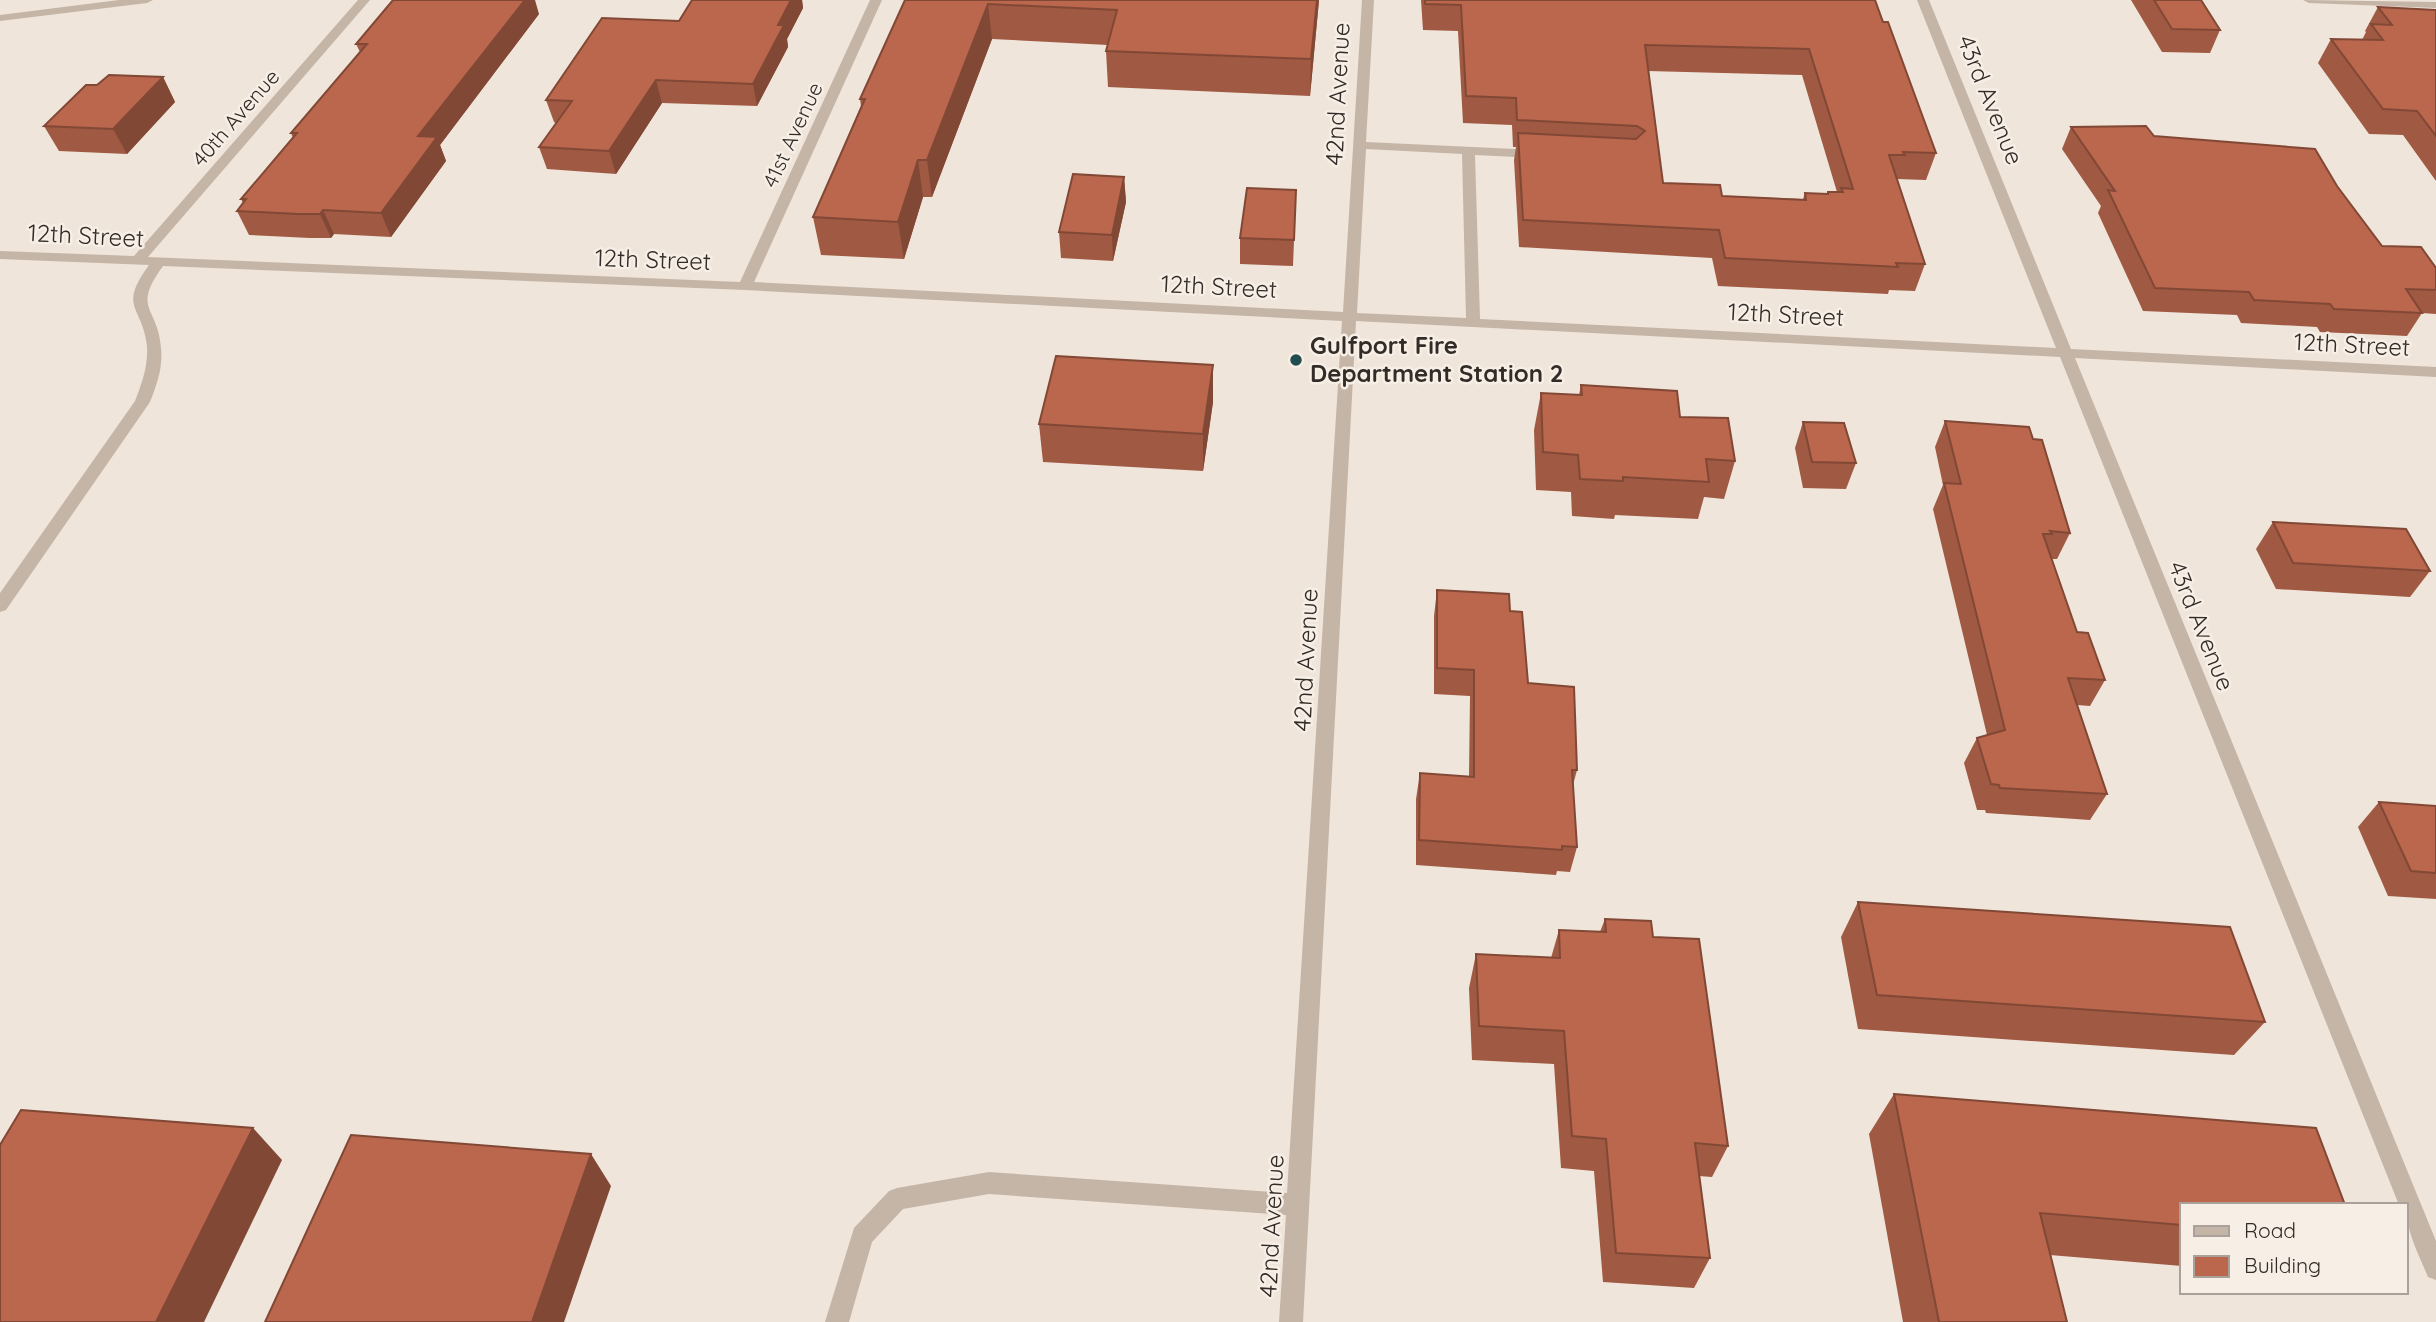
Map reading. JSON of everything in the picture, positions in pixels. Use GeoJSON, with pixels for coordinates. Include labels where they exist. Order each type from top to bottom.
{"type":"FeatureCollection","features":[{"type":"Feature","properties":{"kind":"street"},"geometry":{"type":"LineString","coordinates":[[0,18],[147,0]]}},
{"type":"Feature","properties":{"kind":"street","name":"40th Avenue"},"geometry":{"type":"LineString","coordinates":[[137,261],[364,0]]}},
{"type":"Feature","properties":{"kind":"street","name":"41st Avenue"},"geometry":{"type":"LineString","coordinates":[[745,286],[876,0]]}},
{"type":"Feature","properties":{"kind":"street","name":"42nd Avenue"},"geometry":{"type":"LineString","coordinates":[[1291,1322],[1368,0]]}},
{"type":"Feature","properties":{"kind":"street","name":"43rd Avenue"},"geometry":{"type":"LineString","coordinates":[[1923,0],[2436,1269]]}},
{"type":"Feature","properties":{"kind":"street"},"geometry":{"type":"LineString","coordinates":[[2309,0],[2436,5]]}},
{"type":"Feature","properties":{"kind":"street"},"geometry":{"type":"LineString","coordinates":[[1360,145],[1550,155]]}},
{"type":"Feature","properties":{"kind":"street"},"geometry":{"type":"LineString","coordinates":[[1468,151],[1473,323]]}},
{"type":"Feature","properties":{"kind":"street","name":"12th Street"},"geometry":{"type":"LineString","coordinates":[[0,255],[745,286],[2436,372]]}},
{"type":"Feature","properties":{"kind":"street"},"geometry":{"type":"LineString","coordinates":[[0,606],[142,402],[153,374],[154,346],[139,297],[141,286],[159,262]]}},
{"type":"Feature","properties":{"kind":"street"},"geometry":{"type":"LineString","coordinates":[[837,1322],[862,1236],[897,1199],[989,1183],[1298,1205]]}},
{"type":"Feature","properties":{"kind":"building"},"geometry":{"type":"Polygon","coordinates":[[[393,0],[525,0],[418,136],[437,137],[381,213],[323,210],[320,214],[237,211],[246,199],[241,199],[297,133],[291,133],[367,44],[356,44],[393,0]]]}},
{"type":"Feature","properties":{"kind":"building"},"geometry":{"type":"Polygon","coordinates":[[[692,0],[791,0],[778,25],[784,25],[753,84],[656,80],[609,151],[539,147],[572,101],[546,100],[602,18],[679,21],[692,0]]]}},
{"type":"Feature","properties":{"kind":"building"},"geometry":{"type":"Polygon","coordinates":[[[905,0],[1317,0],[1311,59],[1106,51],[1117,10],[988,4],[927,160],[918,160],[898,222],[813,217],[865,99],[860,99],[905,0]]]}},
{"type":"Feature","properties":{"kind":"building"},"geometry":{"type":"Polygon","coordinates":[[[1425,0],[1875,0],[1883,22],[1888,22],[1936,153],[1903,152],[1905,155],[1889,155],[1925,264],[1896,263],[1898,267],[1725,258],[1719,230],[1523,220],[1518,133],[1636,139],[1645,131],[1637,126],[1517,120],[1516,98],[1466,96],[1461,5],[1425,4],[1425,0]],[[1645,45],[1663,183],[1720,185],[1722,196],[1806,200],[1805,193],[1828,194],[1843,192],[1841,188],[1853,189],[1809,49],[1645,45]]]}},
{"type":"Feature","properties":{"kind":"building"},"geometry":{"type":"Polygon","coordinates":[[[2154,0],[2201,0],[2220,30],[2172,29],[2154,0]]]}},
{"type":"Feature","properties":{"kind":"building"},"geometry":{"type":"Polygon","coordinates":[[[2378,7],[2436,10],[2436,136],[2417,111],[2383,109],[2331,39],[2383,40],[2371,24],[2392,25],[2378,7]]]}},
{"type":"Feature","properties":{"kind":"building"},"geometry":{"type":"Polygon","coordinates":[[[109,75],[163,77],[113,129],[44,126],[86,85],[97,85],[109,75]]]}},
{"type":"Feature","properties":{"kind":"building"},"geometry":{"type":"Polygon","coordinates":[[[2146,126],[2154,136],[2315,149],[2337,186],[2382,246],[2421,247],[2436,268],[2436,290],[2406,289],[2422,313],[2334,309],[2330,304],[2254,300],[2249,292],[2155,288],[2108,190],[2115,191],[2071,127],[2146,126]]]}},
{"type":"Feature","properties":{"kind":"building"},"geometry":{"type":"Polygon","coordinates":[[[1073,174],[1124,177],[1112,235],[1059,232],[1073,174]]]}},
{"type":"Feature","properties":{"kind":"building"},"geometry":{"type":"Polygon","coordinates":[[[1247,188],[1296,190],[1294,240],[1240,238],[1247,188]]]}},
{"type":"Feature","properties":{"kind":"building"},"geometry":{"type":"Polygon","coordinates":[[[1056,356],[1213,365],[1203,434],[1039,424],[1056,356]]]}},
{"type":"Feature","properties":{"kind":"building"},"geometry":{"type":"Polygon","coordinates":[[[1581,385],[1677,391],[1680,417],[1728,418],[1735,461],[1706,459],[1709,482],[1623,477],[1623,481],[1580,479],[1578,455],[1543,452],[1541,393],[1582,395],[1581,385]]]}},
{"type":"Feature","properties":{"kind":"building"},"geometry":{"type":"Polygon","coordinates":[[[1945,421],[2029,427],[2033,439],[2042,440],[2070,533],[2050,531],[2052,534],[2043,534],[2077,632],[2088,633],[2105,680],[2068,678],[2107,794],[2000,788],[1999,785],[1991,784],[1977,738],[2005,730],[1944,483],[1961,484],[1945,421]]]}},
{"type":"Feature","properties":{"kind":"building"},"geometry":{"type":"Polygon","coordinates":[[[1803,422],[1844,423],[1856,463],[1812,462],[1803,422]]]}},
{"type":"Feature","properties":{"kind":"building"},"geometry":{"type":"Polygon","coordinates":[[[2273,522],[2406,529],[2430,571],[2293,563],[2273,522]]]}},
{"type":"Feature","properties":{"kind":"building"},"geometry":{"type":"Polygon","coordinates":[[[1437,590],[1509,594],[1510,611],[1522,612],[1528,683],[1574,687],[1577,770],[1572,770],[1577,847],[1562,846],[1562,850],[1419,840],[1420,773],[1474,777],[1474,670],[1437,668],[1437,590]]]}},
{"type":"Feature","properties":{"kind":"building"},"geometry":{"type":"Polygon","coordinates":[[[2379,802],[2436,806],[2436,873],[2411,871],[2379,802]]]}},
{"type":"Feature","properties":{"kind":"building"},"geometry":{"type":"Polygon","coordinates":[[[1858,902],[2230,927],[2265,1022],[1877,995],[1858,902]]]}},
{"type":"Feature","properties":{"kind":"building"},"geometry":{"type":"Polygon","coordinates":[[[1605,919],[1651,921],[1653,937],[1699,939],[1728,1146],[1695,1143],[1710,1258],[1616,1253],[1606,1139],[1572,1136],[1564,1031],[1479,1026],[1476,954],[1560,958],[1559,930],[1606,932],[1605,919]]]}},
{"type":"Feature","properties":{"kind":"building"},"geometry":{"type":"Polygon","coordinates":[[[1894,1094],[2316,1128],[2344,1203],[2180,1203],[2180,1225],[2040,1213],[2067,1322],[1939,1322],[1894,1094]]]}},
{"type":"Feature","properties":{"kind":"building"},"geometry":{"type":"Polygon","coordinates":[[[21,1110],[253,1128],[156,1322],[0,1322],[0,1145],[21,1110]]]}},
{"type":"Feature","properties":{"kind":"building"},"geometry":{"type":"Polygon","coordinates":[[[351,1135],[591,1154],[532,1322],[265,1322],[351,1135]]]}},
{"type":"Feature","properties":{"kind":"place","name":"Gulfport Fire Department Station 2"},"geometry":{"type":"Point","coordinates":[1296,360]}}]}
